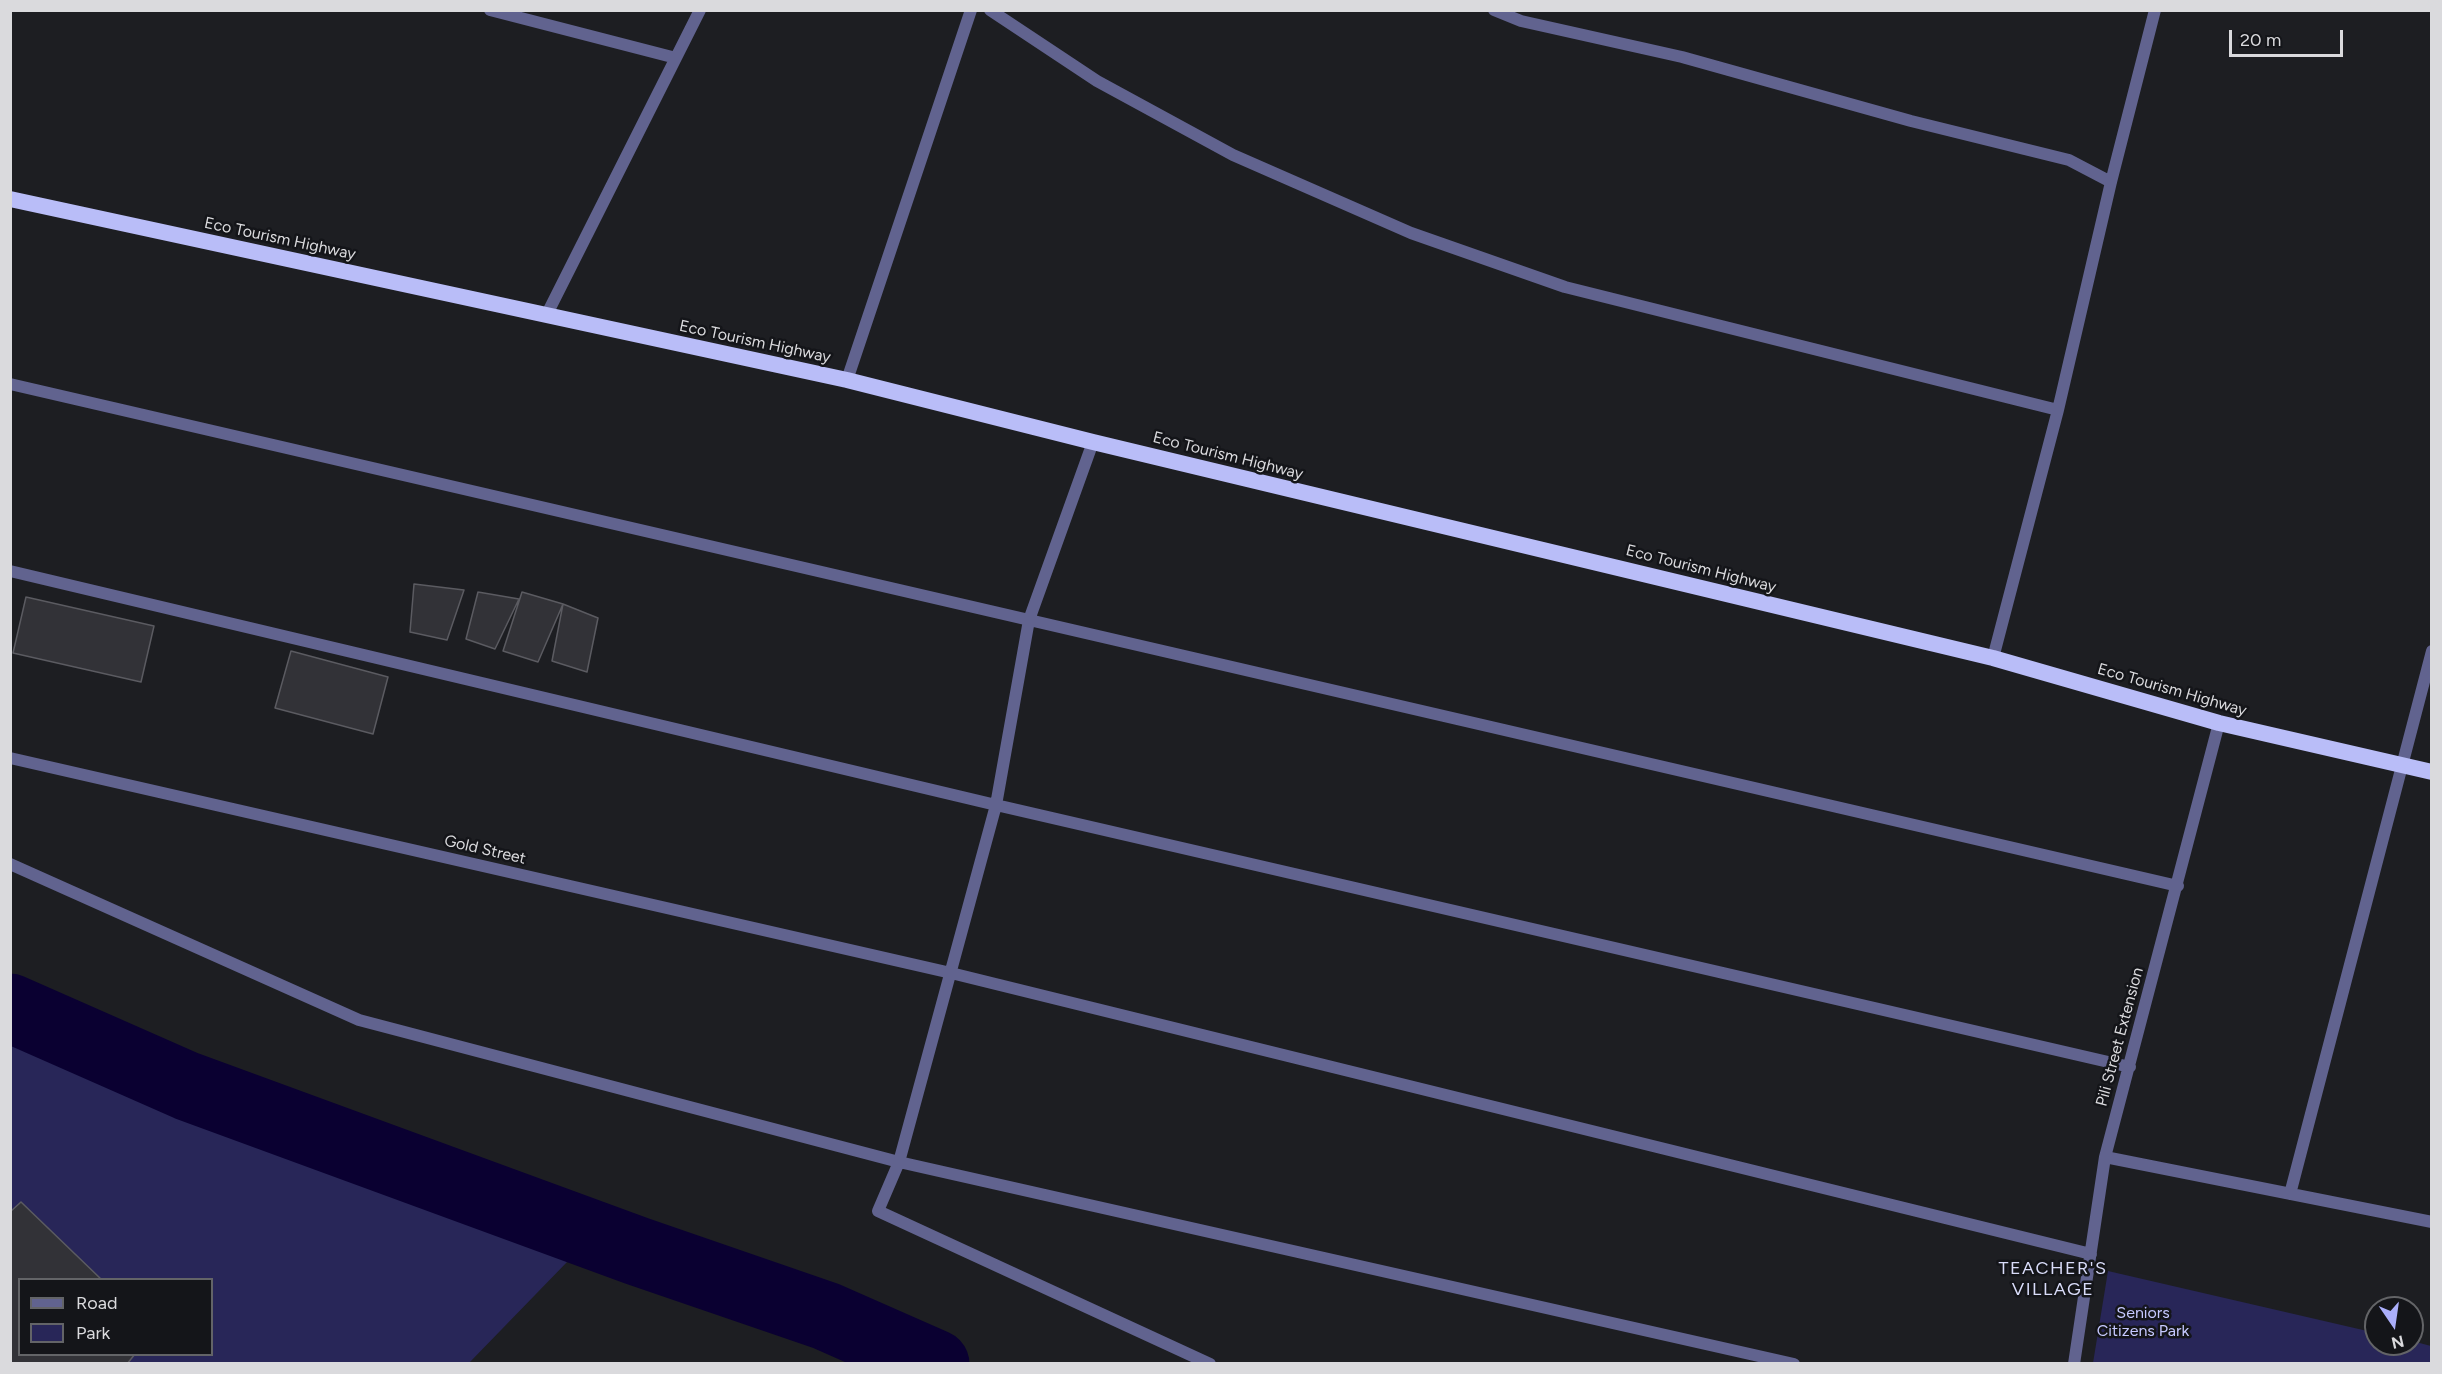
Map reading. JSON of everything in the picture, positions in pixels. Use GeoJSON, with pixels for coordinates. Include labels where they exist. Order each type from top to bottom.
{"type":"FeatureCollection","features":[{"type":"Feature","properties":{"kind":"highway","name":"Eco Tourism Highway"},"geometry":{"type":"LineString","coordinates":[[10,199],[847,380],[1093,442],[1993,658],[2219,723],[2432,772]]}},
{"type":"Feature","properties":{"kind":"street"},"geometry":{"type":"LineString","coordinates":[[490,10],[676,58]]}},
{"type":"Feature","properties":{"kind":"street"},"geometry":{"type":"LineString","coordinates":[[546,316],[700,10]]}},
{"type":"Feature","properties":{"kind":"street"},"geometry":{"type":"LineString","coordinates":[[847,380],[972,10]]}},
{"type":"Feature","properties":{"kind":"street"},"geometry":{"type":"LineString","coordinates":[[990,10],[1098,81],[1233,155],[1411,233],[1565,287],[2058,410]]}},
{"type":"Feature","properties":{"kind":"street"},"geometry":{"type":"LineString","coordinates":[[1494,10],[1521,21],[1682,57],[1911,121],[2069,160],[2111,182]]}},
{"type":"Feature","properties":{"kind":"street"},"geometry":{"type":"LineString","coordinates":[[1993,658],[2058,410],[2111,182],[2155,10]]}},
{"type":"Feature","properties":{"kind":"street"},"geometry":{"type":"LineString","coordinates":[[10,384],[2178,886]]}},
{"type":"Feature","properties":{"kind":"street"},"geometry":{"type":"LineString","coordinates":[[1093,442],[1029,620],[996,805],[899,1162],[878,1211],[1210,1364]]}},
{"type":"Feature","properties":{"kind":"street"},"geometry":{"type":"LineString","coordinates":[[10,571],[996,805],[2130,1067]]}},
{"type":"Feature","properties":{"kind":"street"},"geometry":{"type":"LineString","coordinates":[[2290,1194],[2432,651]]}},
{"type":"Feature","properties":{"kind":"street","name":"Pili Street Extension"},"geometry":{"type":"LineString","coordinates":[[2074,1364],[2105,1157],[2219,723]]}},
{"type":"Feature","properties":{"kind":"street","name":"Gold Street"},"geometry":{"type":"LineString","coordinates":[[10,758],[951,973],[2091,1254]]}},
{"type":"Feature","properties":{"kind":"street"},"geometry":{"type":"LineString","coordinates":[[10,864],[359,1020],[899,1162],[1794,1364]]}},
{"type":"Feature","properties":{"kind":"street"},"geometry":{"type":"LineString","coordinates":[[2105,1157],[2432,1222]]}},
{"type":"Feature","properties":{"kind":"green space"},"geometry":{"type":"Polygon","coordinates":[[[10,986],[601,1227],[469,1363],[11,1363],[10,986]]]}},
{"type":"Feature","properties":{"kind":"green space","name":"Seniors Citizens Park"},"geometry":{"type":"Polygon","coordinates":[[[2108,1271],[2364,1330],[2364,1356],[2424,1356],[2424,1344],[2431,1346],[2431,1363],[2093,1363],[2108,1271]]]}},
{"type":"Feature","properties":{"kind":"building"},"geometry":{"type":"Polygon","coordinates":[[[414,584],[464,590],[447,640],[410,632],[414,584]]]}},
{"type":"Feature","properties":{"kind":"building"},"geometry":{"type":"Polygon","coordinates":[[[478,592],[519,599],[495,649],[466,639],[478,592]]]}},
{"type":"Feature","properties":{"kind":"building"},"geometry":{"type":"Polygon","coordinates":[[[522,592],[563,604],[538,662],[503,651],[522,592]]]}},
{"type":"Feature","properties":{"kind":"building"},"geometry":{"type":"Polygon","coordinates":[[[26,597],[154,626],[141,682],[13,653],[26,597]]]}},
{"type":"Feature","properties":{"kind":"building"},"geometry":{"type":"Polygon","coordinates":[[[563,604],[598,618],[587,672],[552,661],[563,604]]]}},
{"type":"Feature","properties":{"kind":"building"},"geometry":{"type":"Polygon","coordinates":[[[291,651],[388,677],[373,734],[275,708],[291,651]]]}},
{"type":"Feature","properties":{"kind":"building"},"geometry":{"type":"Polygon","coordinates":[[[21,1202],[100,1278],[18,1278],[18,1356],[133,1356],[127,1364],[10,1364],[10,1212],[21,1202]]]}},
{"type":"Feature","properties":{"kind":"waterway"},"geometry":{"type":"LineString","coordinates":[[10,1008],[187,1086],[637,1251],[826,1316],[935,1364]]}},
{"type":"Feature","properties":{"kind":"district","name":"TEACHER'S VILLAGE"},"geometry":{"type":"Point","coordinates":[2053,1279]}}]}
